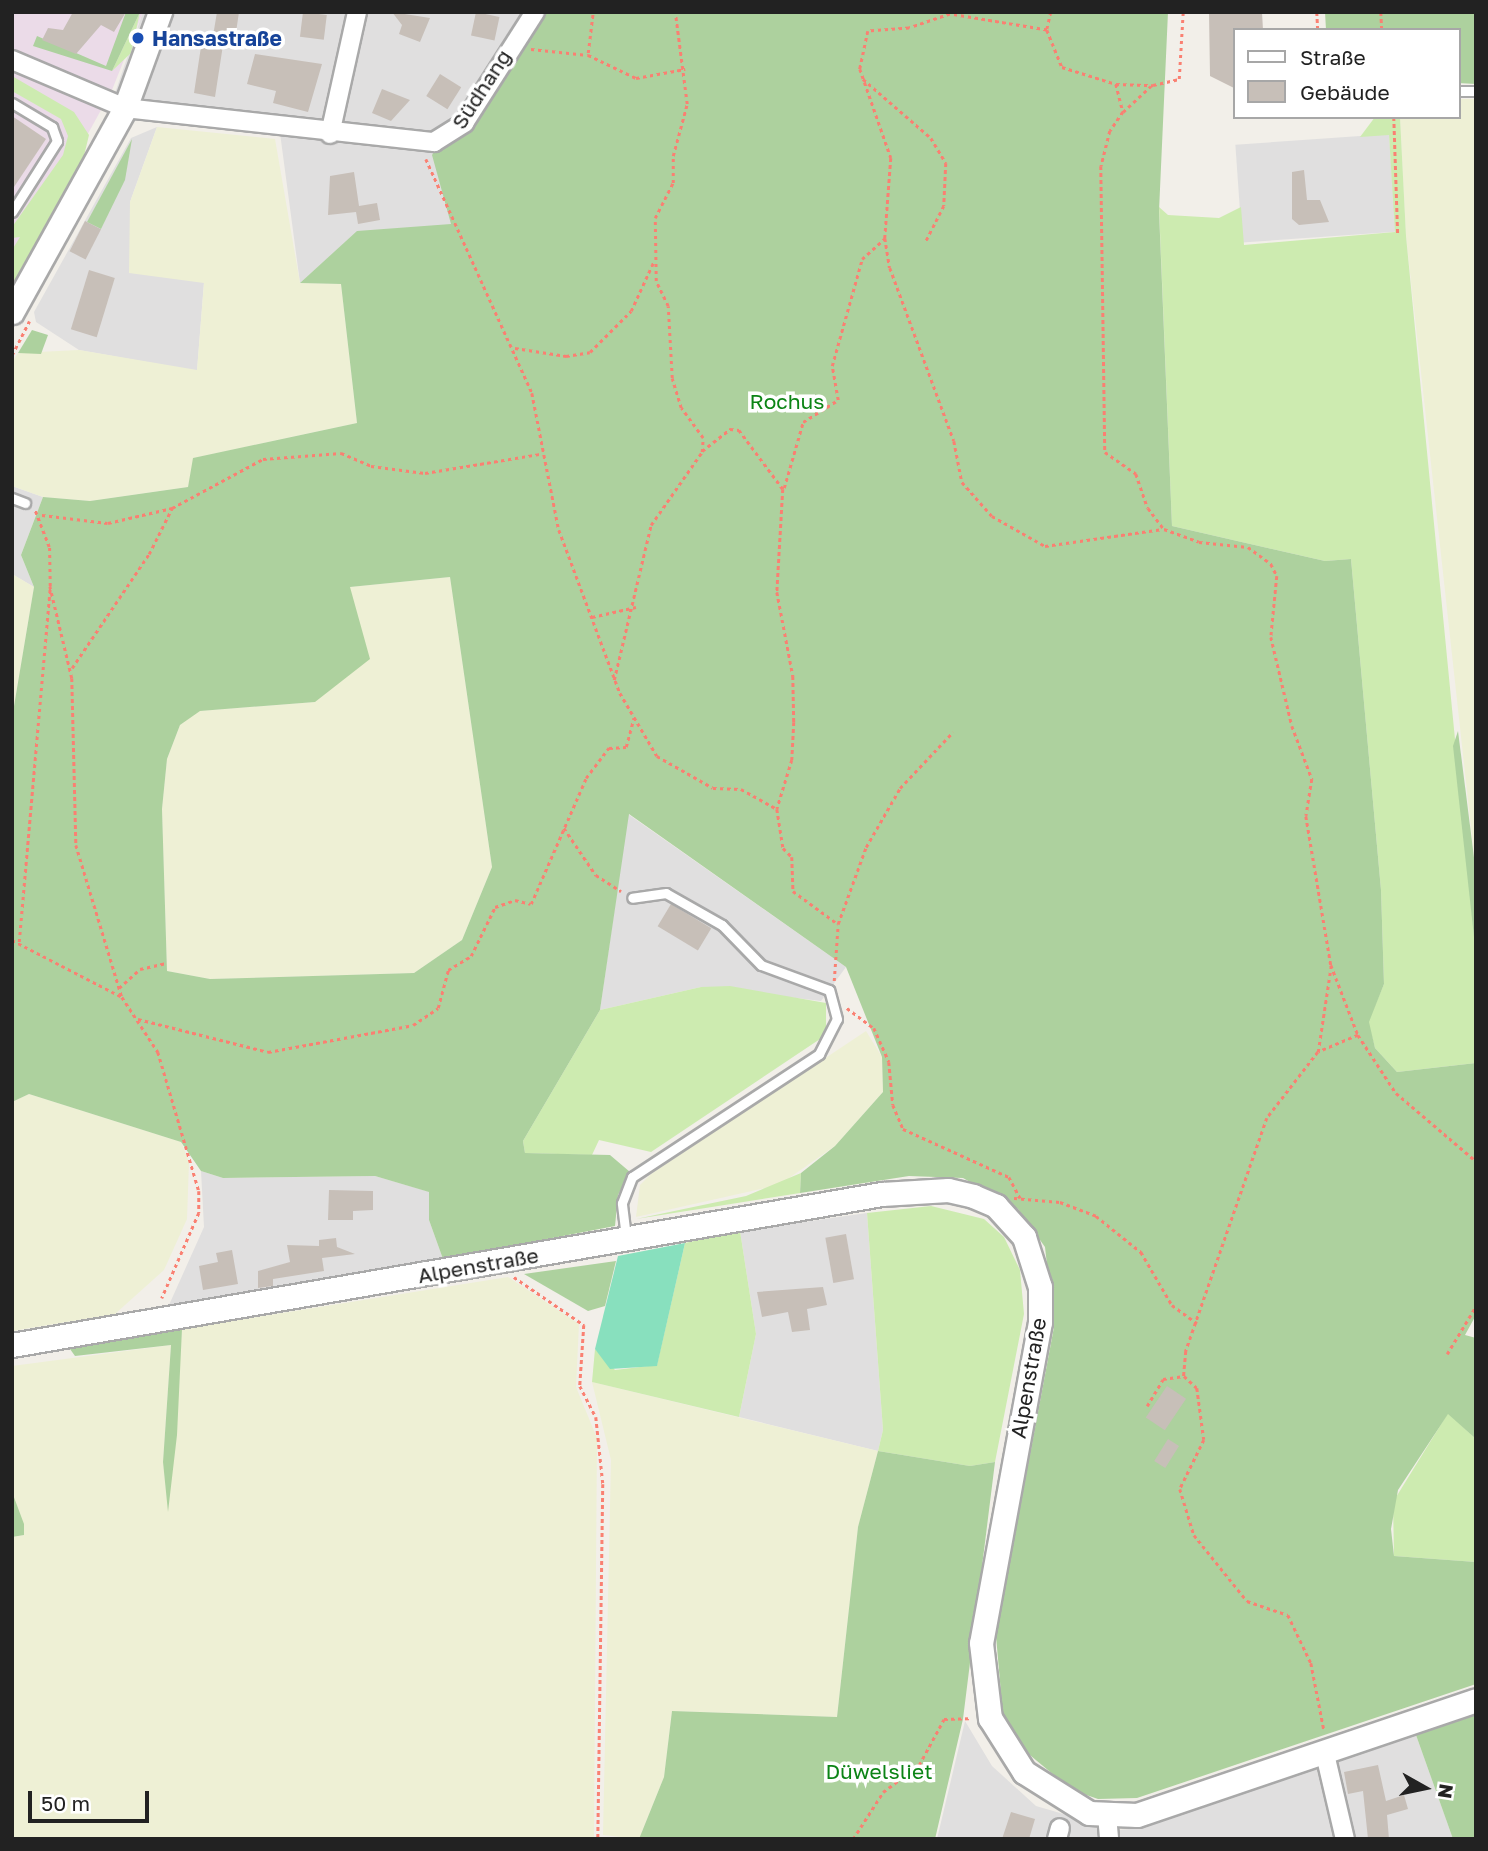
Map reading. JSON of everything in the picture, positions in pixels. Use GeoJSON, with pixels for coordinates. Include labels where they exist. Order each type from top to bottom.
{"type":"FeatureCollection","features":[{"type":"Feature","properties":{"kind":"street"},"geometry":{"type":"LineString","coordinates":[[12,312],[125,108],[160,12]]}},
{"type":"Feature","properties":{"kind":"street"},"geometry":{"type":"LineString","coordinates":[[330,134],[358,12]]}},
{"type":"Feature","properties":{"kind":"street","name":"Südhang"},"geometry":{"type":"LineString","coordinates":[[125,108],[330,134],[424,142],[451,135],[464,123],[511,44],[535,12]]}},
{"type":"Feature","properties":{"kind":"street"},"geometry":{"type":"LineString","coordinates":[[12,60],[125,108]]}},
{"type":"Feature","properties":{"kind":"street","name":"Alpenstraße"},"geometry":{"type":"LineString","coordinates":[[12,1345],[882,1195],[948,1190],[996,1206],[1009,1219],[1034,1262],[1040,1322],[987,1590],[983,1695],[999,1737],[1024,1772],[1066,1803],[1107,1815],[1168,1807],[1476,1700]]}},
{"type":"Feature","properties":{"kind":"street"},"geometry":{"type":"LineString","coordinates":[[1325,1754],[1345,1839]]}},
{"type":"Feature","properties":{"kind":"street"},"geometry":{"type":"LineString","coordinates":[[1107,1815],[1110,1839]]}},
{"type":"Feature","properties":{"kind":"lane"},"geometry":{"type":"LineString","coordinates":[[511,44],[525,12]]}},
{"type":"Feature","properties":{"kind":"lane"},"geometry":{"type":"LineString","coordinates":[[12,103],[52,127],[57,141],[12,212]]}},
{"type":"Feature","properties":{"kind":"lane"},"geometry":{"type":"LineString","coordinates":[[12,498],[25,503]]}},
{"type":"Feature","properties":{"kind":"lane"},"geometry":{"type":"LineString","coordinates":[[626,1239],[622,1203],[632,1177],[819,1054],[837,1019],[829,990],[761,965],[711,919],[666,893],[632,898]]}},
{"type":"Feature","properties":{"kind":"path"},"geometry":{"type":"LineString","coordinates":[[588,55],[593,12]]}},
{"type":"Feature","properties":{"kind":"path"},"geometry":{"type":"LineString","coordinates":[[676,12],[685,69],[687,104],[673,156],[673,183],[655,218],[656,281],[668,306],[672,378],[681,408],[703,438],[702,452]]}},
{"type":"Feature","properties":{"kind":"path"},"geometry":{"type":"LineString","coordinates":[[1051,12],[1047,30],[1062,67],[1116,84],[1153,85],[1179,79],[1183,12]]}},
{"type":"Feature","properties":{"kind":"path"},"geometry":{"type":"LineString","coordinates":[[1047,30],[961,13],[934,16],[909,28],[874,26],[861,50],[863,79],[891,158],[885,238],[929,388],[972,496],[1016,535],[1045,546],[1164,529],[1199,542],[1248,547],[1271,564],[1277,576],[1271,637],[1292,726],[1312,779],[1306,816],[1331,965],[1358,1035],[1396,1093],[1476,1161]]}},
{"type":"Feature","properties":{"kind":"path"},"geometry":{"type":"LineString","coordinates":[[511,44],[588,55],[636,78],[685,69]]}},
{"type":"Feature","properties":{"kind":"path"},"geometry":{"type":"LineString","coordinates":[[863,79],[931,138],[946,163],[944,206],[926,241]]}},
{"type":"Feature","properties":{"kind":"path"},"geometry":{"type":"LineString","coordinates":[[1116,84],[1123,112]]}},
{"type":"Feature","properties":{"kind":"path"},"geometry":{"type":"LineString","coordinates":[[1153,85],[1123,112],[1110,131],[1101,166],[1101,416],[1105,452],[1136,474],[1147,508],[1164,529]]}},
{"type":"Feature","properties":{"kind":"path"},"geometry":{"type":"LineString","coordinates":[[1394,119],[1398,235]]}},
{"type":"Feature","properties":{"kind":"path"},"geometry":{"type":"LineString","coordinates":[[424,142],[426,167],[533,393],[540,454],[591,617],[614,680],[634,718],[657,756],[713,789],[741,789],[777,809]]}},
{"type":"Feature","properties":{"kind":"path"},"geometry":{"type":"LineString","coordinates":[[838,924],[793,891],[777,809],[792,760],[794,722],[793,676],[777,592],[783,489],[803,422],[838,400],[832,366],[862,259],[885,238]]}},
{"type":"Feature","properties":{"kind":"path"},"geometry":{"type":"LineString","coordinates":[[514,348],[566,356],[590,352],[631,311],[655,258]]}},
{"type":"Feature","properties":{"kind":"path"},"geometry":{"type":"LineString","coordinates":[[614,680],[636,607],[651,525],[702,452],[730,429],[739,430],[783,489]]}},
{"type":"Feature","properties":{"kind":"path"},"geometry":{"type":"LineString","coordinates":[[25,503],[41,515],[108,523],[172,508],[263,459],[341,453],[371,466],[425,473],[540,454]]}},
{"type":"Feature","properties":{"kind":"path"},"geometry":{"type":"LineString","coordinates":[[71,670],[149,554],[172,508]]}},
{"type":"Feature","properties":{"kind":"path"},"geometry":{"type":"LineString","coordinates":[[41,515],[50,586],[71,670],[72,822],[122,997],[158,1052],[199,1191],[200,1213],[157,1318]]}},
{"type":"Feature","properties":{"kind":"path"},"geometry":{"type":"LineString","coordinates":[[19,943],[50,586]]}},
{"type":"Feature","properties":{"kind":"path"},"geometry":{"type":"LineString","coordinates":[[591,617],[636,607]]}},
{"type":"Feature","properties":{"kind":"path"},"geometry":{"type":"LineString","coordinates":[[136,1018],[268,1052],[413,1026],[438,1008],[448,970],[471,956],[495,907],[515,900],[531,904],[596,760],[609,748],[626,747],[634,718]]}},
{"type":"Feature","properties":{"kind":"path"},"geometry":{"type":"LineString","coordinates":[[834,983],[838,924],[866,847],[900,788],[953,732]]}},
{"type":"Feature","properties":{"kind":"path"},"geometry":{"type":"LineString","coordinates":[[564,828],[596,875],[632,898]]}},
{"type":"Feature","properties":{"kind":"path"},"geometry":{"type":"LineString","coordinates":[[12,940],[122,997]]}},
{"type":"Feature","properties":{"kind":"path"},"geometry":{"type":"LineString","coordinates":[[119,988],[140,969],[166,963]]}},
{"type":"Feature","properties":{"kind":"path"},"geometry":{"type":"LineString","coordinates":[[1325,1754],[1311,1663],[1288,1615],[1247,1601],[1194,1535],[1180,1489],[1204,1440],[1202,1402],[1184,1376],[1197,1323],[1267,1118],[1318,1052],[1331,965]]}},
{"type":"Feature","properties":{"kind":"path"},"geometry":{"type":"LineString","coordinates":[[840,995],[874,1028],[889,1062],[892,1105],[903,1129],[1009,1177],[1020,1198],[1060,1202],[1096,1216],[1141,1252],[1172,1306],[1197,1323]]}},
{"type":"Feature","properties":{"kind":"path"},"geometry":{"type":"LineString","coordinates":[[1318,1052],[1358,1035]]}},
{"type":"Feature","properties":{"kind":"path"},"geometry":{"type":"LineString","coordinates":[[511,1260],[513,1276],[584,1325],[580,1386],[596,1417],[603,1484],[598,1839]]}},
{"type":"Feature","properties":{"kind":"path"},"geometry":{"type":"LineString","coordinates":[[1447,1354],[1476,1306]]}},
{"type":"Feature","properties":{"kind":"path"},"geometry":{"type":"LineString","coordinates":[[1147,1406],[1163,1379],[1184,1376]]}},
{"type":"Feature","properties":{"kind":"path"},"geometry":{"type":"LineString","coordinates":[[853,1839],[883,1792],[919,1765],[937,1726],[962,1718]]}},
{"type":"Feature","properties":{"kind":"shaded area"},"geometry":{"type":"Polygon","coordinates":[[[12,12],[143,12],[112,90],[12,272],[12,12]]]}},
{"type":"Feature","properties":{"kind":"shaded area"},"geometry":{"type":"Polygon","coordinates":[[[143,12],[528,12],[451,225],[357,232],[300,283],[280,133],[107,116],[143,12]]]}},
{"type":"Feature","properties":{"kind":"shaded area"},"geometry":{"type":"Polygon","coordinates":[[[157,127],[130,202],[204,282],[197,371],[79,350],[36,322],[34,312],[131,138],[157,127]]]}},
{"type":"Feature","properties":{"kind":"shaded area"},"geometry":{"type":"Polygon","coordinates":[[[1389,134],[1396,232],[1242,243],[1235,145],[1389,134]]]}},
{"type":"Feature","properties":{"kind":"shaded area"},"geometry":{"type":"Polygon","coordinates":[[[12,486],[43,497],[21,555],[34,587],[12,574],[12,486]]]}},
{"type":"Feature","properties":{"kind":"shaded area"},"geometry":{"type":"Polygon","coordinates":[[[628,814],[846,967],[821,1001],[701,987],[600,1010],[628,814]]]}},
{"type":"Feature","properties":{"kind":"shaded area"},"geometry":{"type":"Polygon","coordinates":[[[201,1171],[223,1178],[375,1176],[430,1192],[429,1220],[443,1259],[169,1305],[204,1227],[201,1171]]]}},
{"type":"Feature","properties":{"kind":"shaded area"},"geometry":{"type":"Polygon","coordinates":[[[867,1213],[883,1430],[878,1451],[739,1417],[756,1334],[740,1231],[867,1213]]]}},
{"type":"Feature","properties":{"kind":"shaded area"},"geometry":{"type":"Polygon","coordinates":[[[965,1721],[992,1766],[1036,1806],[1118,1830],[1141,1828],[1416,1735],[1453,1839],[937,1839],[965,1721]]]}},
{"type":"Feature","properties":{"kind":"green space"},"geometry":{"type":"Polygon","coordinates":[[[126,12],[140,12],[112,71],[33,46],[37,36],[106,66],[126,12]]]}},
{"type":"Feature","properties":{"kind":"green space"},"geometry":{"type":"Polygon","coordinates":[[[140,12],[131,53],[112,71],[140,12]]]}},
{"type":"Feature","properties":{"kind":"green space","name":"Rochus"},"geometry":{"type":"Polygon","coordinates":[[[528,12],[1168,12],[1159,211],[1172,526],[1325,561],[1351,559],[1381,890],[1384,984],[1369,1022],[1375,1048],[1397,1072],[1476,1063],[1476,1315],[1465,1335],[1476,1338],[1476,1439],[1448,1414],[1398,1490],[1391,1529],[1394,1556],[1476,1562],[1476,1684],[1137,1798],[1098,1799],[1072,1790],[1025,1751],[1003,1716],[996,1636],[1054,1327],[1045,1247],[1018,1209],[963,1178],[909,1176],[800,1193],[801,1173],[835,1146],[883,1092],[882,1057],[846,967],[629,814],[600,1010],[523,1141],[525,1153],[610,1155],[630,1172],[618,1195],[615,1226],[443,1259],[429,1220],[429,1192],[375,1176],[223,1178],[201,1171],[181,1142],[29,1094],[12,1102],[12,718],[34,587],[21,555],[43,497],[90,501],[188,487],[193,458],[357,423],[341,284],[300,283],[357,231],[451,224],[432,155],[528,12]],[[450,577],[350,587],[370,659],[315,702],[200,711],[180,725],[167,759],[162,809],[167,971],[210,979],[414,973],[462,940],[492,867],[450,577]]]}},
{"type":"Feature","properties":{"kind":"green space"},"geometry":{"type":"Polygon","coordinates":[[[1325,12],[1476,12],[1476,84],[1460,83],[1460,28],[1326,28],[1325,12]]]}},
{"type":"Feature","properties":{"kind":"green space"},"geometry":{"type":"Polygon","coordinates":[[[12,76],[74,112],[89,135],[83,160],[12,286],[12,250],[20,237],[12,238],[12,227],[63,155],[68,136],[61,119],[12,91],[12,76]]]}},
{"type":"Feature","properties":{"kind":"green space"},"geometry":{"type":"Polygon","coordinates":[[[1460,99],[1476,99],[1476,873],[1406,236],[1400,119],[1460,119],[1460,99]]]}},
{"type":"Feature","properties":{"kind":"green space"},"geometry":{"type":"Polygon","coordinates":[[[1374,119],[1400,119],[1406,236],[1476,955],[1476,1063],[1397,1072],[1375,1048],[1368,1022],[1384,984],[1381,890],[1351,559],[1325,561],[1172,526],[1159,207],[1168,215],[1219,218],[1241,207],[1244,245],[1395,232],[1389,135],[1360,137],[1374,119]]]}},
{"type":"Feature","properties":{"kind":"green space"},"geometry":{"type":"Polygon","coordinates":[[[157,127],[275,139],[300,283],[341,284],[357,423],[194,458],[188,487],[90,501],[43,497],[12,486],[12,362],[18,353],[79,350],[197,370],[204,283],[129,273],[130,202],[157,127]]]}},
{"type":"Feature","properties":{"kind":"green space"},"geometry":{"type":"Polygon","coordinates":[[[132,139],[125,180],[101,229],[87,222],[132,139]]]}},
{"type":"Feature","properties":{"kind":"green space"},"geometry":{"type":"Polygon","coordinates":[[[32,330],[48,335],[41,354],[18,353],[32,330]]]}},
{"type":"Feature","properties":{"kind":"green space"},"geometry":{"type":"Polygon","coordinates":[[[12,574],[34,587],[12,718],[12,574]]]}},
{"type":"Feature","properties":{"kind":"green space"},"geometry":{"type":"Polygon","coordinates":[[[450,577],[492,867],[462,940],[414,973],[210,979],[167,971],[162,809],[167,759],[180,725],[199,711],[315,702],[350,587],[450,577]]]}},
{"type":"Feature","properties":{"kind":"green space"},"geometry":{"type":"Polygon","coordinates":[[[1458,731],[1476,873],[1476,955],[1453,746],[1458,731]]]}},
{"type":"Feature","properties":{"kind":"green space"},"geometry":{"type":"Polygon","coordinates":[[[730,986],[826,1003],[826,1035],[651,1152],[599,1140],[592,1155],[525,1153],[523,1141],[600,1010],[701,987],[730,986]]]}},
{"type":"Feature","properties":{"kind":"green space"},"geometry":{"type":"Polygon","coordinates":[[[866,1031],[882,1057],[883,1092],[835,1146],[779,1185],[636,1217],[640,1185],[651,1174],[866,1031]]]}},
{"type":"Feature","properties":{"kind":"green space"},"geometry":{"type":"Polygon","coordinates":[[[29,1094],[181,1142],[189,1162],[187,1219],[164,1270],[115,1314],[12,1331],[12,1102],[29,1094]]]}},
{"type":"Feature","properties":{"kind":"green space"},"geometry":{"type":"Polygon","coordinates":[[[801,1173],[800,1193],[636,1219],[746,1196],[801,1173]]]}},
{"type":"Feature","properties":{"kind":"green space"},"geometry":{"type":"Polygon","coordinates":[[[931,1206],[984,1219],[1004,1237],[1020,1270],[1024,1314],[995,1462],[970,1466],[878,1451],[883,1430],[867,1213],[931,1206]]]}},
{"type":"Feature","properties":{"kind":"green space"},"geometry":{"type":"Polygon","coordinates":[[[740,1231],[756,1334],[739,1417],[592,1382],[595,1349],[615,1370],[657,1365],[685,1243],[740,1231]]]}},
{"type":"Feature","properties":{"kind":"green space"},"geometry":{"type":"Polygon","coordinates":[[[685,1243],[657,1366],[610,1369],[595,1349],[618,1256],[685,1243]]]}},
{"type":"Feature","properties":{"kind":"green space"},"geometry":{"type":"Polygon","coordinates":[[[616,1261],[605,1306],[588,1311],[524,1274],[616,1261]]]}},
{"type":"Feature","properties":{"kind":"green space"},"geometry":{"type":"Polygon","coordinates":[[[508,1277],[579,1324],[576,1387],[597,1438],[594,1839],[12,1839],[12,1537],[24,1535],[12,1492],[12,1366],[171,1345],[163,1462],[168,1508],[182,1329],[508,1277]]]}},
{"type":"Feature","properties":{"kind":"green space"},"geometry":{"type":"Polygon","coordinates":[[[182,1329],[177,1435],[168,1512],[163,1462],[171,1345],[75,1356],[70,1349],[182,1329]]]}},
{"type":"Feature","properties":{"kind":"green space"},"geometry":{"type":"Polygon","coordinates":[[[592,1382],[878,1451],[858,1527],[837,1717],[672,1711],[664,1777],[639,1839],[603,1835],[611,1460],[592,1382]]]}},
{"type":"Feature","properties":{"kind":"green space"},"geometry":{"type":"Polygon","coordinates":[[[1448,1413],[1476,1439],[1476,1562],[1394,1556],[1393,1502],[1448,1413]]]}},
{"type":"Feature","properties":{"kind":"green space","name":"Düwelsliet"},"geometry":{"type":"Polygon","coordinates":[[[878,1451],[970,1466],[995,1462],[963,1719],[935,1839],[639,1839],[664,1777],[672,1711],[837,1717],[858,1527],[878,1451]]]}},
{"type":"Feature","properties":{"kind":"green space"},"geometry":{"type":"Polygon","coordinates":[[[12,1492],[24,1524],[24,1535],[12,1537],[12,1492]]]}},
{"type":"Feature","properties":{"kind":"green space"},"geometry":{"type":"Polygon","coordinates":[[[1476,1715],[1476,1839],[1453,1839],[1416,1735],[1476,1715]]]}},
{"type":"Feature","properties":{"kind":"building"},"geometry":{"type":"Polygon","coordinates":[[[73,12],[126,12],[114,32],[101,25],[76,54],[42,40],[48,28],[63,30],[73,12]]]}},
{"type":"Feature","properties":{"kind":"building"},"geometry":{"type":"Polygon","coordinates":[[[217,12],[239,12],[234,46],[223,45],[215,97],[194,93],[202,40],[212,42],[217,12]]]}},
{"type":"Feature","properties":{"kind":"building"},"geometry":{"type":"Polygon","coordinates":[[[303,12],[327,15],[324,40],[300,37],[303,12]]]}},
{"type":"Feature","properties":{"kind":"building"},"geometry":{"type":"Polygon","coordinates":[[[392,12],[430,18],[420,42],[399,34],[402,25],[392,12]]]}},
{"type":"Feature","properties":{"kind":"building"},"geometry":{"type":"Polygon","coordinates":[[[476,12],[499,17],[494,40],[471,35],[476,12]]]}},
{"type":"Feature","properties":{"kind":"building"},"geometry":{"type":"Polygon","coordinates":[[[1209,12],[1262,12],[1263,28],[1232,28],[1232,87],[1210,76],[1209,12]]]}},
{"type":"Feature","properties":{"kind":"building"},"geometry":{"type":"Polygon","coordinates":[[[255,54],[322,64],[308,112],[273,103],[276,91],[247,84],[255,54]]]}},
{"type":"Feature","properties":{"kind":"building"},"geometry":{"type":"Polygon","coordinates":[[[440,74],[461,87],[447,109],[426,96],[440,74]]]}},
{"type":"Feature","properties":{"kind":"building"},"geometry":{"type":"Polygon","coordinates":[[[382,89],[410,100],[391,121],[372,113],[382,89]]]}},
{"type":"Feature","properties":{"kind":"building"},"geometry":{"type":"Polygon","coordinates":[[[12,116],[46,139],[12,190],[12,116]]]}},
{"type":"Feature","properties":{"kind":"building"},"geometry":{"type":"Polygon","coordinates":[[[1304,170],[1307,200],[1320,200],[1329,222],[1299,225],[1292,219],[1292,172],[1304,170]]]}},
{"type":"Feature","properties":{"kind":"building"},"geometry":{"type":"Polygon","coordinates":[[[354,172],[359,206],[377,203],[380,220],[358,224],[356,212],[328,215],[330,176],[354,172]]]}},
{"type":"Feature","properties":{"kind":"building"},"geometry":{"type":"Polygon","coordinates":[[[85,221],[101,229],[86,259],[70,251],[85,221]]]}},
{"type":"Feature","properties":{"kind":"building"},"geometry":{"type":"Polygon","coordinates":[[[89,270],[115,278],[97,337],[71,329],[89,270]]]}},
{"type":"Feature","properties":{"kind":"building"},"geometry":{"type":"Polygon","coordinates":[[[671,904],[711,928],[698,950],[658,926],[671,904]]]}},
{"type":"Feature","properties":{"kind":"building"},"geometry":{"type":"Polygon","coordinates":[[[329,1190],[373,1191],[373,1210],[353,1211],[353,1220],[328,1220],[329,1190]]]}},
{"type":"Feature","properties":{"kind":"building"},"geometry":{"type":"Polygon","coordinates":[[[846,1234],[854,1279],[833,1283],[825,1238],[846,1234]]]}},
{"type":"Feature","properties":{"kind":"building"},"geometry":{"type":"Polygon","coordinates":[[[336,1238],[337,1247],[355,1254],[322,1258],[324,1271],[273,1279],[273,1286],[258,1288],[258,1271],[290,1262],[287,1245],[319,1246],[319,1240],[336,1238]]]}},
{"type":"Feature","properties":{"kind":"building"},"geometry":{"type":"Polygon","coordinates":[[[232,1250],[238,1284],[203,1290],[199,1266],[218,1262],[216,1253],[232,1250]]]}},
{"type":"Feature","properties":{"kind":"building"},"geometry":{"type":"Polygon","coordinates":[[[823,1287],[827,1305],[807,1309],[810,1330],[792,1332],[788,1312],[762,1317],[757,1292],[823,1287]]]}},
{"type":"Feature","properties":{"kind":"building"},"geometry":{"type":"Polygon","coordinates":[[[1167,1386],[1186,1399],[1165,1430],[1146,1418],[1167,1386]]]}},
{"type":"Feature","properties":{"kind":"building"},"geometry":{"type":"Polygon","coordinates":[[[1168,1439],[1179,1446],[1165,1468],[1154,1461],[1168,1439]]]}},
{"type":"Feature","properties":{"kind":"building"},"geometry":{"type":"Polygon","coordinates":[[[1378,1765],[1386,1801],[1404,1795],[1408,1809],[1387,1815],[1389,1839],[1368,1839],[1363,1791],[1348,1794],[1344,1772],[1378,1765]]]}},
{"type":"Feature","properties":{"kind":"building"},"geometry":{"type":"Polygon","coordinates":[[[1011,1812],[1035,1819],[1029,1839],[1002,1839],[1011,1812]]]}},
{"type":"Feature","properties":{"kind":"place","name":"Hansastraße"},"geometry":{"type":"Point","coordinates":[138,38]}}]}
